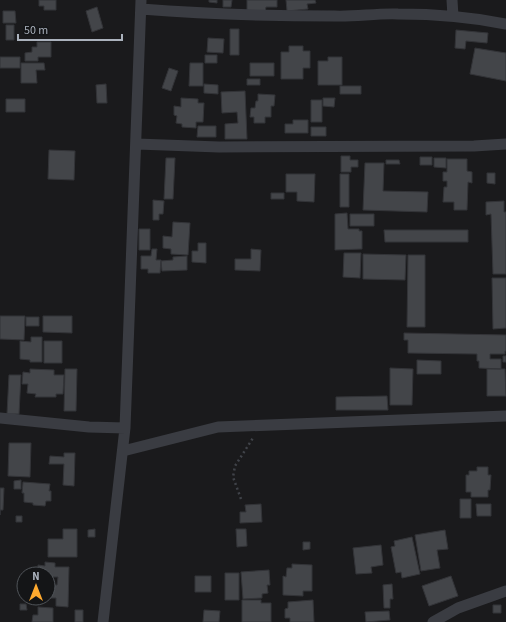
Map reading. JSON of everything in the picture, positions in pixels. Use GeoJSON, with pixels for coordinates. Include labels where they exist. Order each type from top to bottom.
{"type":"FeatureCollection","features":[{"type":"Feature","properties":{"kind":"street"},"geometry":{"type":"LineString","coordinates":[[452,0],[453,16]]}},
{"type":"Feature","properties":{"kind":"street"},"geometry":{"type":"LineString","coordinates":[[103,622],[125,428],[141,4],[201,14],[336,16],[397,14],[453,16],[506,24]]}},
{"type":"Feature","properties":{"kind":"street"},"geometry":{"type":"LineString","coordinates":[[136,144],[219,146],[459,146],[506,144]]}},
{"type":"Feature","properties":{"kind":"street"},"geometry":{"type":"LineString","coordinates":[[123,451],[218,427],[506,416]]}},
{"type":"Feature","properties":{"kind":"street"},"geometry":{"type":"LineString","coordinates":[[0,418],[89,427],[125,428]]}},
{"type":"Feature","properties":{"kind":"street"},"geometry":{"type":"LineString","coordinates":[[433,622],[458,608],[506,591]]}},
{"type":"Feature","properties":{"kind":"path"},"geometry":{"type":"LineString","coordinates":[[241,499],[232,477],[235,466],[261,426]]}},
{"type":"Feature","properties":{"kind":"building"},"geometry":{"type":"Polygon","coordinates":[[[39,0],[56,0],[56,10],[44,10],[44,6],[39,6],[39,0]]]}},
{"type":"Feature","properties":{"kind":"building"},"geometry":{"type":"Polygon","coordinates":[[[209,0],[217,0],[217,3],[209,2],[209,0]]]}},
{"type":"Feature","properties":{"kind":"building"},"geometry":{"type":"Polygon","coordinates":[[[223,0],[232,0],[231,7],[223,7],[223,0]]]}},
{"type":"Feature","properties":{"kind":"building"},"geometry":{"type":"Polygon","coordinates":[[[247,0],[277,0],[277,7],[266,7],[265,12],[247,12],[247,0]]]}},
{"type":"Feature","properties":{"kind":"building"},"geometry":{"type":"Polygon","coordinates":[[[286,0],[315,0],[316,3],[307,4],[308,9],[287,11],[286,0]]]}},
{"type":"Feature","properties":{"kind":"building"},"geometry":{"type":"Polygon","coordinates":[[[97,7],[103,28],[92,32],[86,11],[97,7]]]}},
{"type":"Feature","properties":{"kind":"building"},"geometry":{"type":"Polygon","coordinates":[[[3,11],[15,11],[16,23],[3,23],[3,11]]]}},
{"type":"Feature","properties":{"kind":"building"},"geometry":{"type":"Polygon","coordinates":[[[6,25],[14,25],[14,40],[6,40],[6,25]]]}},
{"type":"Feature","properties":{"kind":"building"},"geometry":{"type":"Polygon","coordinates":[[[230,29],[239,29],[239,55],[230,55],[230,29]]]}},
{"type":"Feature","properties":{"kind":"building"},"geometry":{"type":"Polygon","coordinates":[[[456,30],[488,33],[487,43],[466,41],[465,49],[455,48],[456,30]]]}},
{"type":"Feature","properties":{"kind":"building"},"geometry":{"type":"Polygon","coordinates":[[[208,38],[224,39],[223,53],[207,52],[208,38]]]}},
{"type":"Feature","properties":{"kind":"building"},"geometry":{"type":"Polygon","coordinates":[[[37,42],[51,42],[51,57],[38,57],[38,61],[25,61],[25,53],[32,52],[32,47],[37,47],[37,42]]]}},
{"type":"Feature","properties":{"kind":"building"},"geometry":{"type":"Polygon","coordinates":[[[289,46],[303,46],[303,51],[310,51],[310,68],[303,68],[303,79],[281,79],[281,52],[289,52],[289,46]]]}},
{"type":"Feature","properties":{"kind":"building"},"geometry":{"type":"Polygon","coordinates":[[[475,48],[506,53],[506,81],[470,74],[475,48]]]}},
{"type":"Feature","properties":{"kind":"building"},"geometry":{"type":"Polygon","coordinates":[[[205,55],[217,55],[217,63],[205,63],[205,55]]]}},
{"type":"Feature","properties":{"kind":"building"},"geometry":{"type":"Polygon","coordinates":[[[0,57],[20,57],[20,68],[0,68],[0,57]]]}},
{"type":"Feature","properties":{"kind":"building"},"geometry":{"type":"Polygon","coordinates":[[[328,57],[342,57],[342,85],[318,85],[318,61],[328,61],[328,57]]]}},
{"type":"Feature","properties":{"kind":"building"},"geometry":{"type":"Polygon","coordinates":[[[21,63],[44,63],[45,70],[36,70],[37,83],[21,83],[21,63]]]}},
{"type":"Feature","properties":{"kind":"building"},"geometry":{"type":"Polygon","coordinates":[[[190,63],[203,63],[203,86],[189,86],[190,63]]]}},
{"type":"Feature","properties":{"kind":"building"},"geometry":{"type":"Polygon","coordinates":[[[250,63],[274,63],[274,76],[250,76],[250,63]]]}},
{"type":"Feature","properties":{"kind":"building"},"geometry":{"type":"Polygon","coordinates":[[[169,68],[178,71],[171,91],[162,88],[169,68]]]}},
{"type":"Feature","properties":{"kind":"building"},"geometry":{"type":"Polygon","coordinates":[[[247,79],[260,79],[260,85],[247,85],[247,79]]]}},
{"type":"Feature","properties":{"kind":"building"},"geometry":{"type":"Polygon","coordinates":[[[106,84],[107,103],[97,103],[96,85],[106,84]]]}},
{"type":"Feature","properties":{"kind":"building"},"geometry":{"type":"Polygon","coordinates":[[[204,84],[218,85],[218,94],[204,93],[204,84]]]}},
{"type":"Feature","properties":{"kind":"building"},"geometry":{"type":"Polygon","coordinates":[[[340,86],[361,86],[361,94],[340,94],[340,86]]]}},
{"type":"Feature","properties":{"kind":"building"},"geometry":{"type":"Polygon","coordinates":[[[245,91],[247,139],[225,139],[225,124],[238,123],[237,112],[222,113],[221,92],[245,91]]]}},
{"type":"Feature","properties":{"kind":"building"},"geometry":{"type":"Polygon","coordinates":[[[258,94],[275,95],[274,106],[271,106],[271,117],[265,117],[265,123],[254,123],[254,117],[250,117],[251,108],[255,108],[256,101],[258,101],[258,94]]]}},
{"type":"Feature","properties":{"kind":"building"},"geometry":{"type":"Polygon","coordinates":[[[181,98],[198,99],[198,103],[204,103],[203,122],[196,122],[196,128],[182,127],[182,124],[176,123],[177,116],[174,115],[174,106],[181,107],[181,98]]]}},
{"type":"Feature","properties":{"kind":"building"},"geometry":{"type":"Polygon","coordinates":[[[323,98],[335,98],[334,107],[323,106],[323,98]]]}},
{"type":"Feature","properties":{"kind":"building"},"geometry":{"type":"Polygon","coordinates":[[[6,99],[25,99],[25,112],[6,112],[6,99]]]}},
{"type":"Feature","properties":{"kind":"building"},"geometry":{"type":"Polygon","coordinates":[[[311,100],[322,100],[322,122],[311,122],[311,100]]]}},
{"type":"Feature","properties":{"kind":"building"},"geometry":{"type":"Polygon","coordinates":[[[293,120],[308,120],[308,133],[285,133],[285,124],[293,124],[293,120]]]}},
{"type":"Feature","properties":{"kind":"building"},"geometry":{"type":"Polygon","coordinates":[[[198,126],[216,126],[216,137],[197,137],[198,126]]]}},
{"type":"Feature","properties":{"kind":"building"},"geometry":{"type":"Polygon","coordinates":[[[311,127],[326,127],[326,136],[311,136],[311,127]]]}},
{"type":"Feature","properties":{"kind":"building"},"geometry":{"type":"Polygon","coordinates":[[[49,150],[75,151],[74,180],[48,179],[49,150]]]}},
{"type":"Feature","properties":{"kind":"building"},"geometry":{"type":"Polygon","coordinates":[[[341,156],[350,156],[350,160],[358,160],[358,167],[351,167],[351,172],[341,172],[341,156]]]}},
{"type":"Feature","properties":{"kind":"building"},"geometry":{"type":"Polygon","coordinates":[[[420,157],[432,157],[432,165],[420,165],[420,157]]]}},
{"type":"Feature","properties":{"kind":"building"},"geometry":{"type":"Polygon","coordinates":[[[166,158],[175,158],[173,199],[164,199],[166,158]]]}},
{"type":"Feature","properties":{"kind":"building"},"geometry":{"type":"Polygon","coordinates":[[[434,158],[446,158],[446,168],[434,167],[434,158]]]}},
{"type":"Feature","properties":{"kind":"building"},"geometry":{"type":"Polygon","coordinates":[[[447,159],[467,159],[467,171],[472,172],[472,183],[468,182],[467,210],[454,210],[454,202],[443,202],[444,187],[447,187],[447,181],[443,181],[443,172],[447,172],[447,159]]]}},
{"type":"Feature","properties":{"kind":"building"},"geometry":{"type":"Polygon","coordinates":[[[386,160],[399,160],[400,164],[386,164],[386,160]]]}},
{"type":"Feature","properties":{"kind":"building"},"geometry":{"type":"Polygon","coordinates":[[[365,163],[384,163],[383,191],[428,192],[427,212],[363,210],[365,163]]]}},
{"type":"Feature","properties":{"kind":"building"},"geometry":{"type":"Polygon","coordinates":[[[487,173],[495,173],[495,184],[487,183],[487,173]]]}},
{"type":"Feature","properties":{"kind":"building"},"geometry":{"type":"Polygon","coordinates":[[[286,174],[315,174],[314,202],[297,201],[297,192],[286,192],[286,174]]]}},
{"type":"Feature","properties":{"kind":"building"},"geometry":{"type":"Polygon","coordinates":[[[340,174],[349,174],[349,207],[340,207],[340,174]]]}},
{"type":"Feature","properties":{"kind":"building"},"geometry":{"type":"Polygon","coordinates":[[[271,193],[284,193],[284,199],[271,199],[271,193]]]}},
{"type":"Feature","properties":{"kind":"building"},"geometry":{"type":"Polygon","coordinates":[[[153,200],[164,201],[163,214],[159,214],[159,220],[153,220],[153,200]]]}},
{"type":"Feature","properties":{"kind":"building"},"geometry":{"type":"Polygon","coordinates":[[[504,201],[504,212],[506,212],[506,274],[493,274],[491,214],[486,215],[486,202],[504,201]]]}},
{"type":"Feature","properties":{"kind":"building"},"geometry":{"type":"Polygon","coordinates":[[[347,213],[348,229],[359,229],[359,231],[362,231],[362,249],[335,250],[335,214],[347,213]]]}},
{"type":"Feature","properties":{"kind":"building"},"geometry":{"type":"Polygon","coordinates":[[[350,214],[374,214],[374,226],[350,226],[350,214]]]}},
{"type":"Feature","properties":{"kind":"building"},"geometry":{"type":"Polygon","coordinates":[[[173,222],[190,223],[188,255],[171,254],[171,249],[163,248],[163,236],[172,237],[173,222]]]}},
{"type":"Feature","properties":{"kind":"building"},"geometry":{"type":"Polygon","coordinates":[[[139,229],[150,229],[150,250],[139,250],[139,229]]]}},
{"type":"Feature","properties":{"kind":"building"},"geometry":{"type":"Polygon","coordinates":[[[384,230],[468,230],[468,242],[385,242],[384,230]]]}},
{"type":"Feature","properties":{"kind":"building"},"geometry":{"type":"Polygon","coordinates":[[[198,243],[206,243],[206,263],[192,262],[192,251],[198,251],[198,243]]]}},
{"type":"Feature","properties":{"kind":"building"},"geometry":{"type":"Polygon","coordinates":[[[152,249],[157,249],[156,260],[161,260],[160,273],[148,273],[148,269],[141,269],[141,256],[151,256],[152,249]]]}},
{"type":"Feature","properties":{"kind":"building"},"geometry":{"type":"Polygon","coordinates":[[[251,249],[261,250],[260,271],[235,270],[235,259],[251,259],[251,249]]]}},
{"type":"Feature","properties":{"kind":"building"},"geometry":{"type":"Polygon","coordinates":[[[344,253],[361,253],[360,278],[343,277],[344,253]]]}},
{"type":"Feature","properties":{"kind":"building"},"geometry":{"type":"Polygon","coordinates":[[[363,254],[406,255],[405,280],[363,279],[363,254]]]}},
{"type":"Feature","properties":{"kind":"building"},"geometry":{"type":"Polygon","coordinates":[[[408,255],[425,255],[425,327],[407,327],[408,255]]]}},
{"type":"Feature","properties":{"kind":"building"},"geometry":{"type":"Polygon","coordinates":[[[187,256],[187,270],[162,271],[161,261],[173,260],[173,257],[187,256]]]}},
{"type":"Feature","properties":{"kind":"building"},"geometry":{"type":"Polygon","coordinates":[[[492,278],[506,278],[506,328],[493,329],[492,278]]]}},
{"type":"Feature","properties":{"kind":"building"},"geometry":{"type":"Polygon","coordinates":[[[0,316],[25,316],[24,340],[0,339],[0,316]]]}},
{"type":"Feature","properties":{"kind":"building"},"geometry":{"type":"Polygon","coordinates":[[[43,316],[72,316],[72,333],[43,332],[43,316]]]}},
{"type":"Feature","properties":{"kind":"building"},"geometry":{"type":"Polygon","coordinates":[[[26,317],[39,317],[39,326],[26,326],[26,317]]]}},
{"type":"Feature","properties":{"kind":"building"},"geometry":{"type":"Polygon","coordinates":[[[404,333],[506,335],[506,351],[505,354],[490,354],[490,359],[501,359],[501,369],[479,368],[477,354],[408,353],[408,340],[404,340],[404,333]]]}},
{"type":"Feature","properties":{"kind":"building"},"geometry":{"type":"Polygon","coordinates":[[[31,337],[42,337],[42,362],[30,362],[30,360],[20,359],[20,341],[31,342],[31,337]]]}},
{"type":"Feature","properties":{"kind":"building"},"geometry":{"type":"Polygon","coordinates":[[[44,341],[62,341],[62,363],[44,363],[44,341]]]}},
{"type":"Feature","properties":{"kind":"building"},"geometry":{"type":"Polygon","coordinates":[[[503,356],[506,356],[506,362],[503,362],[503,356]]]}},
{"type":"Feature","properties":{"kind":"building"},"geometry":{"type":"Polygon","coordinates":[[[417,360],[441,361],[441,374],[417,374],[417,360]]]}},
{"type":"Feature","properties":{"kind":"building"},"geometry":{"type":"Polygon","coordinates":[[[390,368],[413,369],[412,405],[390,405],[390,368]]]}},
{"type":"Feature","properties":{"kind":"building"},"geometry":{"type":"Polygon","coordinates":[[[30,369],[54,370],[54,375],[64,375],[63,394],[56,394],[56,397],[35,397],[36,394],[27,393],[28,384],[22,384],[23,372],[30,373],[30,369]]]}},
{"type":"Feature","properties":{"kind":"building"},"geometry":{"type":"Polygon","coordinates":[[[65,369],[77,369],[76,411],[64,411],[65,369]]]}},
{"type":"Feature","properties":{"kind":"building"},"geometry":{"type":"Polygon","coordinates":[[[487,369],[505,369],[506,396],[487,396],[487,369]]]}},
{"type":"Feature","properties":{"kind":"building"},"geometry":{"type":"Polygon","coordinates":[[[9,375],[21,375],[19,414],[7,414],[9,375]]]}},
{"type":"Feature","properties":{"kind":"building"},"geometry":{"type":"Polygon","coordinates":[[[387,396],[388,410],[336,410],[336,397],[387,396]]]}},
{"type":"Feature","properties":{"kind":"building"},"geometry":{"type":"Polygon","coordinates":[[[9,443],[31,443],[30,477],[8,476],[9,443]]]}},
{"type":"Feature","properties":{"kind":"building"},"geometry":{"type":"Polygon","coordinates":[[[64,453],[75,453],[74,486],[63,485],[64,464],[49,464],[50,456],[64,457],[64,453]]]}},
{"type":"Feature","properties":{"kind":"building"},"geometry":{"type":"Polygon","coordinates":[[[477,467],[488,467],[488,475],[491,475],[488,497],[471,497],[471,492],[466,492],[466,475],[469,475],[469,471],[477,471],[477,467]]]}},
{"type":"Feature","properties":{"kind":"building"},"geometry":{"type":"Polygon","coordinates":[[[21,480],[21,489],[14,489],[14,481],[21,480]]]}},
{"type":"Feature","properties":{"kind":"building"},"geometry":{"type":"Polygon","coordinates":[[[23,482],[50,484],[49,491],[51,491],[51,501],[46,501],[45,506],[33,505],[33,503],[24,502],[24,493],[22,493],[23,482]]]}},
{"type":"Feature","properties":{"kind":"building"},"geometry":{"type":"Polygon","coordinates":[[[0,488],[4,488],[3,510],[0,510],[0,488]]]}},
{"type":"Feature","properties":{"kind":"building"},"geometry":{"type":"Polygon","coordinates":[[[460,499],[471,499],[471,518],[460,518],[460,499]]]}},
{"type":"Feature","properties":{"kind":"building"},"geometry":{"type":"Polygon","coordinates":[[[261,504],[262,522],[240,523],[240,512],[246,512],[245,505],[261,504]]]}},
{"type":"Feature","properties":{"kind":"building"},"geometry":{"type":"Polygon","coordinates":[[[476,504],[491,504],[491,516],[477,516],[476,504]]]}},
{"type":"Feature","properties":{"kind":"building"},"geometry":{"type":"Polygon","coordinates":[[[16,516],[22,516],[22,522],[16,522],[16,516]]]}},
{"type":"Feature","properties":{"kind":"building"},"geometry":{"type":"Polygon","coordinates":[[[63,529],[77,529],[77,557],[48,557],[48,539],[63,539],[63,529]]]}},
{"type":"Feature","properties":{"kind":"building"},"geometry":{"type":"Polygon","coordinates":[[[95,529],[95,537],[88,537],[88,530],[95,529]]]}},
{"type":"Feature","properties":{"kind":"building"},"geometry":{"type":"Polygon","coordinates":[[[236,529],[246,529],[247,546],[237,547],[236,529]]]}},
{"type":"Feature","properties":{"kind":"building"},"geometry":{"type":"Polygon","coordinates":[[[445,530],[448,549],[437,550],[440,568],[421,571],[415,535],[445,530]]]}},
{"type":"Feature","properties":{"kind":"building"},"geometry":{"type":"Polygon","coordinates":[[[412,537],[420,574],[402,578],[401,572],[396,573],[391,547],[395,546],[394,541],[412,537]]]}},
{"type":"Feature","properties":{"kind":"building"},"geometry":{"type":"Polygon","coordinates":[[[303,542],[310,542],[310,549],[303,550],[303,542]]]}},
{"type":"Feature","properties":{"kind":"building"},"geometry":{"type":"Polygon","coordinates":[[[381,545],[383,565],[371,567],[372,573],[356,574],[353,548],[381,545]]]}},
{"type":"Feature","properties":{"kind":"building"},"geometry":{"type":"Polygon","coordinates":[[[45,562],[55,563],[55,566],[45,566],[45,562]]]}},
{"type":"Feature","properties":{"kind":"building"},"geometry":{"type":"Polygon","coordinates":[[[292,564],[312,565],[312,591],[303,591],[303,596],[283,595],[283,576],[286,577],[287,568],[292,568],[292,564]]]}},
{"type":"Feature","properties":{"kind":"building"},"geometry":{"type":"Polygon","coordinates":[[[56,567],[69,567],[68,607],[56,606],[56,585],[58,577],[56,577],[56,567]]]}},
{"type":"Feature","properties":{"kind":"building"},"geometry":{"type":"Polygon","coordinates":[[[269,570],[270,585],[267,585],[268,593],[262,594],[262,598],[243,599],[241,572],[269,570]]]}},
{"type":"Feature","properties":{"kind":"building"},"geometry":{"type":"Polygon","coordinates":[[[225,573],[239,573],[239,600],[225,600],[225,573]]]}},
{"type":"Feature","properties":{"kind":"building"},"geometry":{"type":"Polygon","coordinates":[[[195,576],[211,576],[211,592],[195,592],[195,576]]]}},
{"type":"Feature","properties":{"kind":"building"},"geometry":{"type":"Polygon","coordinates":[[[451,576],[458,596],[429,606],[422,586],[451,576]]]}},
{"type":"Feature","properties":{"kind":"building"},"geometry":{"type":"Polygon","coordinates":[[[392,584],[393,599],[390,599],[390,608],[384,608],[383,585],[392,584]]]}},
{"type":"Feature","properties":{"kind":"building"},"geometry":{"type":"Polygon","coordinates":[[[242,600],[261,600],[261,603],[271,603],[271,622],[242,622],[242,600]]]}},
{"type":"Feature","properties":{"kind":"building"},"geometry":{"type":"Polygon","coordinates":[[[313,600],[314,622],[290,622],[290,618],[285,618],[285,609],[288,608],[288,602],[313,600]]]}},
{"type":"Feature","properties":{"kind":"building"},"geometry":{"type":"Polygon","coordinates":[[[493,605],[501,605],[501,613],[493,613],[493,605]]]}},
{"type":"Feature","properties":{"kind":"building"},"geometry":{"type":"Polygon","coordinates":[[[20,606],[26,606],[27,610],[20,610],[20,606]]]}},
{"type":"Feature","properties":{"kind":"building"},"geometry":{"type":"Polygon","coordinates":[[[38,607],[53,608],[53,622],[32,622],[33,615],[38,615],[38,607]]]}},
{"type":"Feature","properties":{"kind":"building"},"geometry":{"type":"Polygon","coordinates":[[[75,610],[83,610],[83,622],[75,622],[75,610]]]}},
{"type":"Feature","properties":{"kind":"building"},"geometry":{"type":"Polygon","coordinates":[[[204,610],[220,611],[219,622],[203,622],[204,610]]]}},
{"type":"Feature","properties":{"kind":"building"},"geometry":{"type":"Polygon","coordinates":[[[389,611],[390,620],[366,622],[365,612],[389,611]]]}}]}
